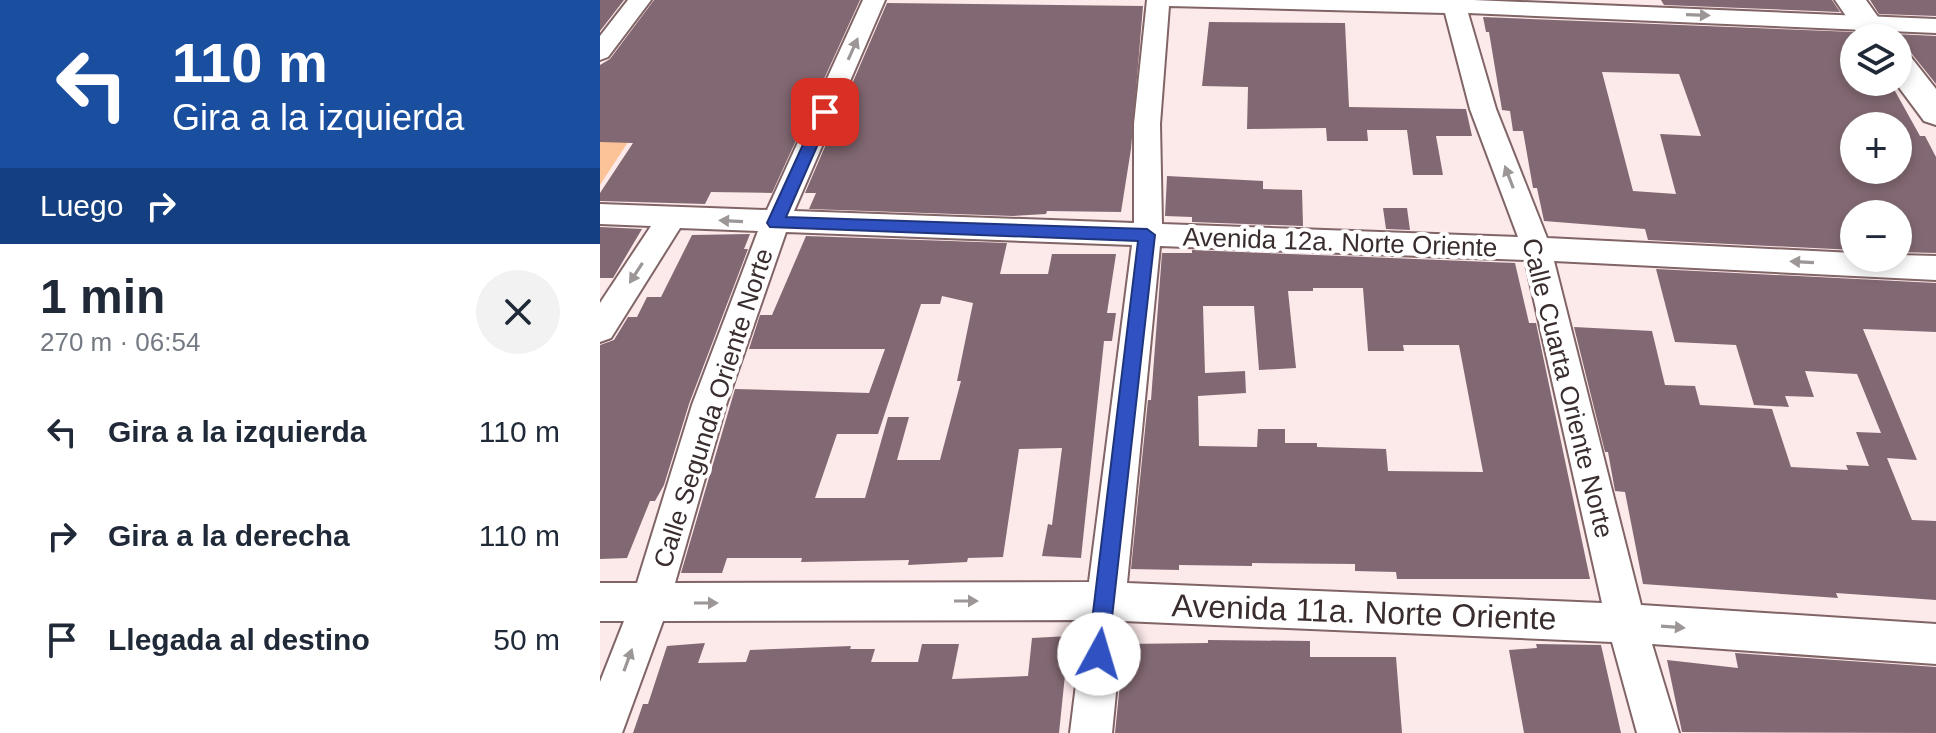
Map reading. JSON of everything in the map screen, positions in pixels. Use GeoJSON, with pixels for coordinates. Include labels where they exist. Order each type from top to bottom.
{"type":"FeatureCollection","features":[{"type":"Feature","properties":{"kind":"street"},"geometry":{"type":"LineString","coordinates":[[600,52],[640,0]]}},
{"type":"Feature","properties":{"kind":"street","name":"Calle Segunda Oriente Norte"},"geometry":{"type":"LineString","coordinates":[[601,733],[650,603],[709,405],[775,223],[874,0]]}},
{"type":"Feature","properties":{"kind":"street"},"geometry":{"type":"LineString","coordinates":[[1091,733],[1147,235],[1147,124],[1158,0]]}},
{"type":"Feature","properties":{"kind":"street"},"geometry":{"type":"LineString","coordinates":[[1172,0],[1454,3],[1864,20],[1936,26]]}},
{"type":"Feature","properties":{"kind":"street","name":"Calle Cuarta Oriente Norte"},"geometry":{"type":"LineString","coordinates":[[1454,3],[1483,109],[1537,249],[1626,623],[1658,733]]}},
{"type":"Feature","properties":{"kind":"street"},"geometry":{"type":"LineString","coordinates":[[1912,81],[1936,113]]}},
{"type":"Feature","properties":{"kind":"street","name":"Avenida 12a. Norte Oriente"},"geometry":{"type":"LineString","coordinates":[[600,214],[775,223],[1537,249],[1936,268]]}},
{"type":"Feature","properties":{"kind":"street"},"geometry":{"type":"LineString","coordinates":[[600,329],[671,218]]}},
{"type":"Feature","properties":{"kind":"street","name":"Avenida 11a. Norte Oriente"},"geometry":{"type":"LineString","coordinates":[[600,602],[1105,601],[1626,623],[1936,644]]}},
{"type":"Feature","properties":{"kind":"shaded area"},"geometry":{"type":"Polygon","coordinates":[[[600,137],[630,139],[600,185],[600,137]]]}},
{"type":"Feature","properties":{"kind":"building"},"geometry":{"type":"Polygon","coordinates":[[[600,0],[624,0],[600,31],[600,0]]]}},
{"type":"Feature","properties":{"kind":"building"},"geometry":{"type":"Polygon","coordinates":[[[654,0],[860,0],[772,193],[711,192],[705,204],[600,201],[600,193],[633,143],[600,142],[600,65],[610,59],[654,0]]]}},
{"type":"Feature","properties":{"kind":"building"},"geometry":{"type":"Polygon","coordinates":[[[1661,0],[1832,0],[1840,12],[1664,5],[1661,0]]]}},
{"type":"Feature","properties":{"kind":"building"},"geometry":{"type":"Polygon","coordinates":[[[1870,0],[1936,0],[1936,16],[1879,14],[1870,0]]]}},
{"type":"Feature","properties":{"kind":"building"},"geometry":{"type":"Polygon","coordinates":[[[887,3],[1143,6],[1131,149],[1121,212],[1047,211],[1046,214],[1013,216],[809,209],[816,193],[805,193],[887,3]]]}},
{"type":"Feature","properties":{"kind":"building"},"geometry":{"type":"Polygon","coordinates":[[[1483,17],[1840,31],[1840,96],[1898,96],[1907,112],[1840,112],[1840,184],[1912,184],[1912,122],[1920,136],[1925,136],[1936,157],[1936,253],[1912,252],[1912,200],[1840,200],[1840,249],[1648,240],[1645,229],[1544,221],[1537,188],[1533,188],[1523,131],[1513,131],[1510,111],[1502,110],[1489,32],[1486,32],[1483,17]],[[1602,72],[1633,191],[1676,194],[1660,134],[1701,136],[1679,74],[1602,72]]]}},
{"type":"Feature","properties":{"kind":"building"},"geometry":{"type":"Polygon","coordinates":[[[1209,22],[1345,23],[1349,107],[1466,109],[1472,136],[1436,136],[1443,175],[1413,175],[1407,130],[1367,130],[1368,141],[1327,141],[1326,128],[1247,129],[1248,87],[1202,86],[1209,22]]]}},
{"type":"Feature","properties":{"kind":"building"},"geometry":{"type":"Polygon","coordinates":[[[1912,35],[1936,36],[1936,84],[1912,54],[1912,35]]]}},
{"type":"Feature","properties":{"kind":"building"},"geometry":{"type":"Polygon","coordinates":[[[1167,176],[1263,181],[1263,189],[1302,190],[1303,226],[1192,222],[1192,217],[1165,216],[1167,176]]]}},
{"type":"Feature","properties":{"kind":"building"},"geometry":{"type":"Polygon","coordinates":[[[1383,208],[1407,208],[1410,230],[1386,229],[1383,208]]]}},
{"type":"Feature","properties":{"kind":"building"},"geometry":{"type":"Polygon","coordinates":[[[600,227],[642,229],[613,278],[600,278],[600,227]]]}},
{"type":"Feature","properties":{"kind":"building"},"geometry":{"type":"Polygon","coordinates":[[[750,234],[744,249],[748,249],[689,404],[664,485],[655,501],[650,501],[627,558],[600,559],[600,345],[614,340],[628,317],[637,317],[647,297],[661,297],[692,235],[750,234]]]}},
{"type":"Feature","properties":{"kind":"building"},"geometry":{"type":"Polygon","coordinates":[[[806,236],[1007,243],[1000,274],[1048,274],[1052,254],[1116,254],[1107,313],[1116,313],[1112,341],[1104,341],[1081,558],[1042,556],[1048,524],[1052,525],[1062,448],[1019,449],[1003,557],[908,565],[909,560],[801,562],[802,558],[727,558],[722,573],[681,573],[735,389],[869,393],[885,349],[749,349],[760,315],[772,315],[806,236]],[[942,296],[940,304],[921,304],[878,434],[837,434],[815,498],[865,498],[888,417],[909,417],[897,460],[940,460],[961,381],[957,381],[973,303],[942,296]]]}},
{"type":"Feature","properties":{"kind":"building"},"geometry":{"type":"Polygon","coordinates":[[[1192,250],[1515,263],[1529,323],[1536,323],[1590,579],[1397,579],[1396,572],[1355,571],[1355,564],[1252,563],[1252,566],[1179,565],[1179,570],[1131,569],[1148,400],[1151,400],[1162,253],[1192,253],[1192,250]],[[1363,288],[1288,291],[1296,368],[1259,370],[1254,306],[1203,306],[1205,373],[1245,371],[1246,393],[1198,396],[1199,446],[1257,447],[1258,429],[1285,429],[1285,443],[1386,449],[1388,471],[1483,472],[1459,345],[1403,345],[1404,351],[1368,351],[1363,288]]]}},
{"type":"Feature","properties":{"kind":"building"},"geometry":{"type":"Polygon","coordinates":[[[1656,269],[1936,283],[1936,332],[1863,329],[1917,460],[1887,458],[1912,520],[1936,521],[1936,600],[1836,593],[1838,598],[1643,584],[1625,492],[1615,491],[1608,452],[1605,452],[1574,327],[1652,331],[1665,385],[1695,386],[1700,405],[1772,409],[1791,467],[1848,470],[1846,465],[1869,466],[1856,432],[1881,433],[1857,374],[1805,371],[1814,397],[1785,396],[1789,407],[1754,405],[1736,345],[1675,342],[1656,269]]]}},
{"type":"Feature","properties":{"kind":"building"},"geometry":{"type":"Polygon","coordinates":[[[1069,636],[1059,733],[633,733],[643,704],[648,704],[667,646],[705,643],[698,663],[746,662],[750,650],[851,646],[850,649],[875,649],[871,662],[918,662],[922,644],[959,644],[952,679],[1028,676],[1032,638],[1069,636]]]}},
{"type":"Feature","properties":{"kind":"building"},"geometry":{"type":"Polygon","coordinates":[[[1208,640],[1310,641],[1310,657],[1396,657],[1402,733],[1115,733],[1124,644],[1208,643],[1208,640]]]}},
{"type":"Feature","properties":{"kind":"building"},"geometry":{"type":"Polygon","coordinates":[[[1536,644],[1601,645],[1621,733],[1524,733],[1509,650],[1537,648],[1536,644]]]}},
{"type":"Feature","properties":{"kind":"building"},"geometry":{"type":"Polygon","coordinates":[[[1735,653],[1936,667],[1936,733],[1682,732],[1667,660],[1738,668],[1735,653]]]}},
{"type":"Feature","properties":{"kind":"route"},"geometry":{"type":"LineString","coordinates":[[825,112],[775,223],[1147,235],[1099,654]]}}]}
